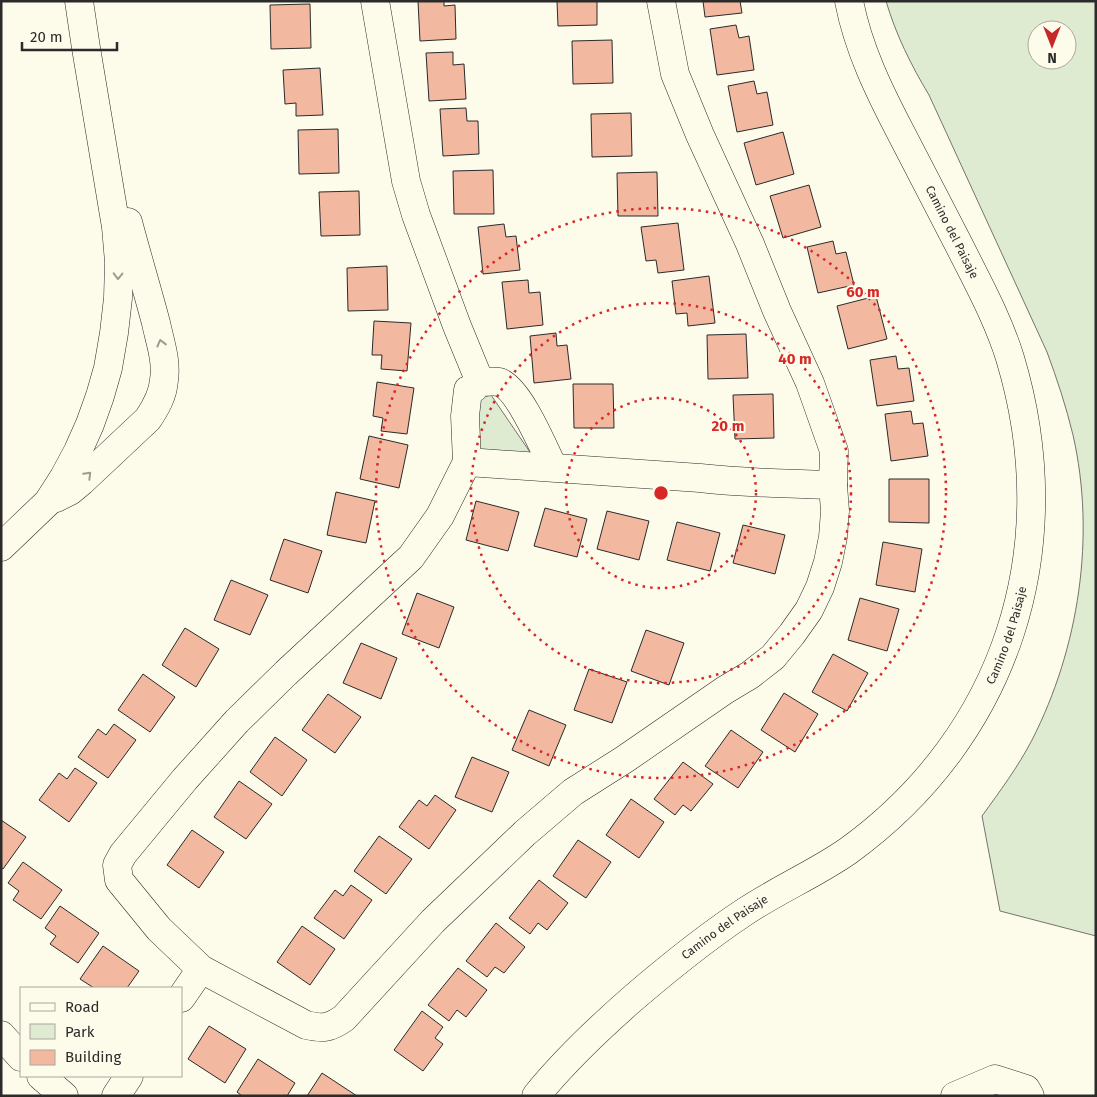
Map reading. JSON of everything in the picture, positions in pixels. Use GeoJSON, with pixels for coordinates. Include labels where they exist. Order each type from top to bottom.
{"type":"FeatureCollection","features":[{"type":"Feature","properties":{"kind":"street"},"geometry":{"type":"LineString","coordinates":[[1,547],[48,502],[64,477],[86,433],[100,396],[108,368],[114,333],[118,298],[119,262],[117,236],[79,1]]}},
{"type":"Feature","properties":{"kind":"street"},"geometry":{"type":"LineString","coordinates":[[375,1],[406,181],[416,215],[480,382]]}},
{"type":"Feature","properties":{"kind":"street"},"geometry":{"type":"LineString","coordinates":[[553,467],[538,435],[519,401],[510,390],[500,382],[480,382],[474,388],[468,390],[465,416],[467,462],[440,516],[411,557],[237,721],[185,779],[123,854],[117,865],[120,880],[159,929],[201,969],[306,1024],[318,1027],[336,1024],[344,1018],[432,921],[525,833],[573,792],[750,675],[773,656],[809,610],[820,587],[828,562],[833,536],[835,511],[833,485],[834,451],[813,392],[675,74],[661,1]]}},
{"type":"Feature","properties":{"kind":"street","name":"Camino del Paisaje"},"geometry":{"type":"LineString","coordinates":[[536,1096],[548,1080],[599,1028],[650,983],[695,947],[743,913],[847,851],[912,796],[956,743],[974,714],[990,684],[1016,616],[1024,581],[1029,545],[1030,491],[1027,438],[1020,396],[1009,356],[993,314],[885,102],[867,61],[853,20],[849,1]]}},
{"type":"Feature","properties":{"kind":"street"},"geometry":{"type":"LineString","coordinates":[[48,502],[70,491],[148,419],[155,409],[164,381],[165,365],[162,349],[144,278],[128,221],[111,192]]}},
{"type":"Feature","properties":{"kind":"street"},"geometry":{"type":"LineString","coordinates":[[467,462],[773,484],[833,485]]}},
{"type":"Feature","properties":{"kind":"street"},"geometry":{"type":"LineString","coordinates":[[182,997],[201,969]]}},
{"type":"Feature","properties":{"kind":"street"},"geometry":{"type":"LineString","coordinates":[[1,1035],[20,1056]]}},
{"type":"Feature","properties":{"kind":"street"},"geometry":{"type":"LineString","coordinates":[[42,1077],[64,1096]]}},
{"type":"Feature","properties":{"kind":"street"},"geometry":{"type":"LineString","coordinates":[[116,1096],[128,1077]]}},
{"type":"Feature","properties":{"kind":"street"},"geometry":{"type":"LineString","coordinates":[[955,1096],[995,1079],[1026,1089],[1030,1096]]}},
{"type":"Feature","properties":{"kind":"green space"},"geometry":{"type":"Polygon","coordinates":[[[886,1],[1096,1],[1096,936],[1000,911],[982,816],[1015,769],[1032,740],[1048,705],[1072,630],[1083,552],[1083,512],[1080,473],[1070,424],[1047,352],[929,95],[904,50],[886,1]]]}},
{"type":"Feature","properties":{"kind":"green space"},"geometry":{"type":"Polygon","coordinates":[[[491,395],[534,458],[474,452],[476,399],[491,395]]]}},
{"type":"Feature","properties":{"kind":"building"},"geometry":{"type":"Polygon","coordinates":[[[418,1],[444,1],[444,6],[455,5],[456,39],[420,41],[418,1]]]}},
{"type":"Feature","properties":{"kind":"building"},"geometry":{"type":"Polygon","coordinates":[[[557,1],[597,1],[597,25],[558,26],[557,1]]]}},
{"type":"Feature","properties":{"kind":"building"},"geometry":{"type":"Polygon","coordinates":[[[703,1],[740,1],[742,13],[705,17],[703,1]]]}},
{"type":"Feature","properties":{"kind":"building"},"geometry":{"type":"Polygon","coordinates":[[[310,4],[311,48],[271,49],[270,5],[310,4]]]}},
{"type":"Feature","properties":{"kind":"building"},"geometry":{"type":"Polygon","coordinates":[[[736,25],[739,38],[749,36],[754,70],[717,75],[710,29],[736,25]]]}},
{"type":"Feature","properties":{"kind":"building"},"geometry":{"type":"Polygon","coordinates":[[[612,40],[613,83],[573,84],[572,41],[612,40]]]}},
{"type":"Feature","properties":{"kind":"building"},"geometry":{"type":"Polygon","coordinates":[[[453,52],[453,65],[464,64],[466,99],[429,101],[426,53],[453,52]]]}},
{"type":"Feature","properties":{"kind":"building"},"geometry":{"type":"Polygon","coordinates":[[[320,68],[323,115],[296,116],[296,103],[285,104],[283,70],[320,68]]]}},
{"type":"Feature","properties":{"kind":"building"},"geometry":{"type":"Polygon","coordinates":[[[754,81],[757,94],[767,92],[773,125],[737,132],[728,86],[754,81]]]}},
{"type":"Feature","properties":{"kind":"building"},"geometry":{"type":"Polygon","coordinates":[[[466,108],[467,121],[478,121],[479,154],[443,156],[440,109],[466,108]]]}},
{"type":"Feature","properties":{"kind":"building"},"geometry":{"type":"Polygon","coordinates":[[[631,113],[632,156],[592,157],[591,114],[631,113]]]}},
{"type":"Feature","properties":{"kind":"building"},"geometry":{"type":"Polygon","coordinates":[[[338,129],[339,173],[299,174],[298,130],[338,129]]]}},
{"type":"Feature","properties":{"kind":"building"},"geometry":{"type":"Polygon","coordinates":[[[783,132],[794,174],[756,185],[744,143],[783,132]]]}},
{"type":"Feature","properties":{"kind":"building"},"geometry":{"type":"Polygon","coordinates":[[[493,170],[494,214],[454,214],[453,171],[493,170]]]}},
{"type":"Feature","properties":{"kind":"building"},"geometry":{"type":"Polygon","coordinates":[[[657,172],[658,216],[618,216],[617,173],[657,172]]]}},
{"type":"Feature","properties":{"kind":"building"},"geometry":{"type":"Polygon","coordinates":[[[809,185],[821,227],[783,238],[770,196],[809,185]]]}},
{"type":"Feature","properties":{"kind":"building"},"geometry":{"type":"Polygon","coordinates":[[[359,191],[360,235],[321,236],[319,192],[359,191]]]}},
{"type":"Feature","properties":{"kind":"building"},"geometry":{"type":"Polygon","coordinates":[[[678,223],[684,270],[658,273],[656,260],[646,261],[641,227],[678,223]]]}},
{"type":"Feature","properties":{"kind":"building"},"geometry":{"type":"Polygon","coordinates":[[[504,224],[506,237],[516,236],[520,270],[483,274],[478,227],[504,224]]]}},
{"type":"Feature","properties":{"kind":"building"},"geometry":{"type":"Polygon","coordinates":[[[833,241],[836,254],[846,252],[854,285],[818,293],[807,247],[833,241]]]}},
{"type":"Feature","properties":{"kind":"building"},"geometry":{"type":"Polygon","coordinates":[[[387,266],[388,310],[348,311],[347,268],[387,266]]]}},
{"type":"Feature","properties":{"kind":"building"},"geometry":{"type":"Polygon","coordinates":[[[709,276],[715,323],[688,326],[687,313],[676,314],[672,281],[709,276]]]}},
{"type":"Feature","properties":{"kind":"building"},"geometry":{"type":"Polygon","coordinates":[[[528,280],[529,293],[540,292],[543,325],[507,329],[502,282],[528,280]]]}},
{"type":"Feature","properties":{"kind":"building"},"geometry":{"type":"Polygon","coordinates":[[[876,296],[887,339],[848,349],[837,306],[876,296]]]}},
{"type":"Feature","properties":{"kind":"building"},"geometry":{"type":"Polygon","coordinates":[[[374,321],[411,323],[407,371],[381,369],[382,355],[372,355],[374,321]]]}},
{"type":"Feature","properties":{"kind":"building"},"geometry":{"type":"Polygon","coordinates":[[[556,333],[557,346],[567,345],[571,379],[534,383],[530,336],[556,333]]]}},
{"type":"Feature","properties":{"kind":"building"},"geometry":{"type":"Polygon","coordinates":[[[746,334],[748,378],[708,379],[707,335],[746,334]]]}},
{"type":"Feature","properties":{"kind":"building"},"geometry":{"type":"Polygon","coordinates":[[[896,356],[898,369],[909,368],[914,401],[877,406],[870,360],[896,356]]]}},
{"type":"Feature","properties":{"kind":"building"},"geometry":{"type":"Polygon","coordinates":[[[377,382],[414,388],[407,434],[381,431],[383,418],[373,416],[377,382]]]}},
{"type":"Feature","properties":{"kind":"building"},"geometry":{"type":"Polygon","coordinates":[[[573,384],[613,384],[614,428],[574,428],[573,384]]]}},
{"type":"Feature","properties":{"kind":"building"},"geometry":{"type":"Polygon","coordinates":[[[773,394],[774,438],[735,439],[733,395],[773,394]]]}},
{"type":"Feature","properties":{"kind":"building"},"geometry":{"type":"Polygon","coordinates":[[[911,411],[913,424],[923,423],[928,456],[891,461],[885,414],[911,411]]]}},
{"type":"Feature","properties":{"kind":"building"},"geometry":{"type":"Polygon","coordinates":[[[369,436],[408,445],[399,488],[360,479],[369,436]]]}},
{"type":"Feature","properties":{"kind":"building"},"geometry":{"type":"Polygon","coordinates":[[[889,479],[929,479],[929,523],[889,522],[889,479]]]}},
{"type":"Feature","properties":{"kind":"building"},"geometry":{"type":"Polygon","coordinates":[[[336,492],[375,501],[366,543],[327,535],[336,492]]]}},
{"type":"Feature","properties":{"kind":"building"},"geometry":{"type":"Polygon","coordinates":[[[476,501],[519,512],[508,551],[466,540],[476,501]]]}},
{"type":"Feature","properties":{"kind":"building"},"geometry":{"type":"Polygon","coordinates":[[[545,508],[587,519],[577,557],[534,546],[545,508]]]}},
{"type":"Feature","properties":{"kind":"building"},"geometry":{"type":"Polygon","coordinates":[[[607,511],[649,521],[639,560],[597,549],[607,511]]]}},
{"type":"Feature","properties":{"kind":"building"},"geometry":{"type":"Polygon","coordinates":[[[677,522],[720,533],[710,571],[667,560],[677,522]]]}},
{"type":"Feature","properties":{"kind":"building"},"geometry":{"type":"Polygon","coordinates":[[[743,525],[785,535],[775,574],[733,563],[743,525]]]}},
{"type":"Feature","properties":{"kind":"building"},"geometry":{"type":"Polygon","coordinates":[[[284,539],[322,551],[308,593],[270,580],[284,539]]]}},
{"type":"Feature","properties":{"kind":"building"},"geometry":{"type":"Polygon","coordinates":[[[883,542],[922,549],[915,592],[876,585],[883,542]]]}},
{"type":"Feature","properties":{"kind":"building"},"geometry":{"type":"Polygon","coordinates":[[[231,580],[268,595],[250,635],[214,620],[231,580]]]}},
{"type":"Feature","properties":{"kind":"building"},"geometry":{"type":"Polygon","coordinates":[[[417,593],[454,607],[439,648],[402,634],[417,593]]]}},
{"type":"Feature","properties":{"kind":"building"},"geometry":{"type":"Polygon","coordinates":[[[860,598],[899,609],[887,651],[848,640],[860,598]]]}},
{"type":"Feature","properties":{"kind":"building"},"geometry":{"type":"Polygon","coordinates":[[[185,628],[219,649],[196,687],[162,665],[185,628]]]}},
{"type":"Feature","properties":{"kind":"building"},"geometry":{"type":"Polygon","coordinates":[[[646,630],[684,643],[669,685],[631,671],[646,630]]]}},
{"type":"Feature","properties":{"kind":"building"},"geometry":{"type":"Polygon","coordinates":[[[361,643],[397,658],[381,699],[343,683],[361,643]]]}},
{"type":"Feature","properties":{"kind":"building"},"geometry":{"type":"Polygon","coordinates":[[[833,654],[868,673],[847,711],[812,692],[833,654]]]}},
{"type":"Feature","properties":{"kind":"building"},"geometry":{"type":"Polygon","coordinates":[[[589,669],[627,682],[612,723],[574,710],[589,669]]]}},
{"type":"Feature","properties":{"kind":"building"},"geometry":{"type":"Polygon","coordinates":[[[143,674],[175,697],[150,732],[118,710],[143,674]]]}},
{"type":"Feature","properties":{"kind":"building"},"geometry":{"type":"Polygon","coordinates":[[[784,693],[818,714],[795,752],[761,730],[784,693]]]}},
{"type":"Feature","properties":{"kind":"building"},"geometry":{"type":"Polygon","coordinates":[[[328,694],[361,717],[335,753],[302,730],[328,694]]]}},
{"type":"Feature","properties":{"kind":"building"},"geometry":{"type":"Polygon","coordinates":[[[529,710],[566,725],[549,766],[512,750],[529,710]]]}},
{"type":"Feature","properties":{"kind":"building"},"geometry":{"type":"Polygon","coordinates":[[[114,724],[136,740],[108,778],[78,757],[98,729],[106,735],[114,724]]]}},
{"type":"Feature","properties":{"kind":"building"},"geometry":{"type":"Polygon","coordinates":[[[731,730],[763,752],[738,788],[705,766],[731,730]]]}},
{"type":"Feature","properties":{"kind":"building"},"geometry":{"type":"Polygon","coordinates":[[[275,737],[307,760],[282,796],[250,772],[275,737]]]}},
{"type":"Feature","properties":{"kind":"building"},"geometry":{"type":"Polygon","coordinates":[[[472,757],[509,772],[492,812],[455,797],[472,757]]]}},
{"type":"Feature","properties":{"kind":"building"},"geometry":{"type":"Polygon","coordinates":[[[683,762],[713,784],[691,811],[683,805],[675,815],[654,799],[683,762]]]}},
{"type":"Feature","properties":{"kind":"building"},"geometry":{"type":"Polygon","coordinates":[[[75,768],[97,783],[69,822],[39,800],[59,773],[67,779],[75,768]]]}},
{"type":"Feature","properties":{"kind":"building"},"geometry":{"type":"Polygon","coordinates":[[[239,781],[272,804],[246,839],[214,817],[239,781]]]}},
{"type":"Feature","properties":{"kind":"building"},"geometry":{"type":"Polygon","coordinates":[[[435,795],[456,810],[429,849],[399,827],[419,800],[427,806],[435,795]]]}},
{"type":"Feature","properties":{"kind":"building"},"geometry":{"type":"Polygon","coordinates":[[[631,799],[664,822],[639,858],[606,835],[631,799]]]}},
{"type":"Feature","properties":{"kind":"building"},"geometry":{"type":"Polygon","coordinates":[[[1,820],[26,837],[3,869],[1,868],[1,820]]]}},
{"type":"Feature","properties":{"kind":"building"},"geometry":{"type":"Polygon","coordinates":[[[192,830],[224,852],[199,888],[167,865],[192,830]]]}},
{"type":"Feature","properties":{"kind":"building"},"geometry":{"type":"Polygon","coordinates":[[[379,836],[412,859],[386,894],[354,871],[379,836]]]}},
{"type":"Feature","properties":{"kind":"building"},"geometry":{"type":"Polygon","coordinates":[[[578,840],[611,862],[586,898],[553,876],[578,840]]]}},
{"type":"Feature","properties":{"kind":"building"},"geometry":{"type":"Polygon","coordinates":[[[23,862],[62,890],[41,919],[13,900],[19,891],[8,883],[23,862]]]}},
{"type":"Feature","properties":{"kind":"building"},"geometry":{"type":"Polygon","coordinates":[[[539,880],[568,903],[547,930],[538,923],[530,934],[509,918],[539,880]]]}},
{"type":"Feature","properties":{"kind":"building"},"geometry":{"type":"Polygon","coordinates":[[[351,885],[372,900],[344,939],[314,918],[335,890],[343,896],[351,885]]]}},
{"type":"Feature","properties":{"kind":"building"},"geometry":{"type":"Polygon","coordinates":[[[60,906],[99,933],[78,963],[50,944],[56,936],[45,928],[60,906]]]}},
{"type":"Feature","properties":{"kind":"building"},"geometry":{"type":"Polygon","coordinates":[[[496,923],[525,947],[504,973],[495,967],[487,977],[466,961],[496,923]]]}},
{"type":"Feature","properties":{"kind":"building"},"geometry":{"type":"Polygon","coordinates":[[[302,926],[335,949],[310,985],[277,962],[302,926]]]}},
{"type":"Feature","properties":{"kind":"building"},"geometry":{"type":"Polygon","coordinates":[[[103,946],[139,971],[128,987],[92,987],[80,979],[103,946]]]}},
{"type":"Feature","properties":{"kind":"building"},"geometry":{"type":"Polygon","coordinates":[[[458,968],[487,990],[466,1017],[457,1010],[449,1021],[428,1005],[458,968]]]}},
{"type":"Feature","properties":{"kind":"building"},"geometry":{"type":"Polygon","coordinates":[[[422,1011],[443,1027],[435,1038],[443,1044],[423,1071],[394,1050],[422,1011]]]}},
{"type":"Feature","properties":{"kind":"building"},"geometry":{"type":"Polygon","coordinates":[[[209,1026],[246,1049],[225,1083],[188,1059],[209,1026]]]}},
{"type":"Feature","properties":{"kind":"building"},"geometry":{"type":"Polygon","coordinates":[[[258,1059],[295,1083],[287,1096],[242,1096],[237,1092],[258,1059]]]}},
{"type":"Feature","properties":{"kind":"building"},"geometry":{"type":"Polygon","coordinates":[[[322,1073],[357,1096],[307,1096],[322,1073]]]}}]}
